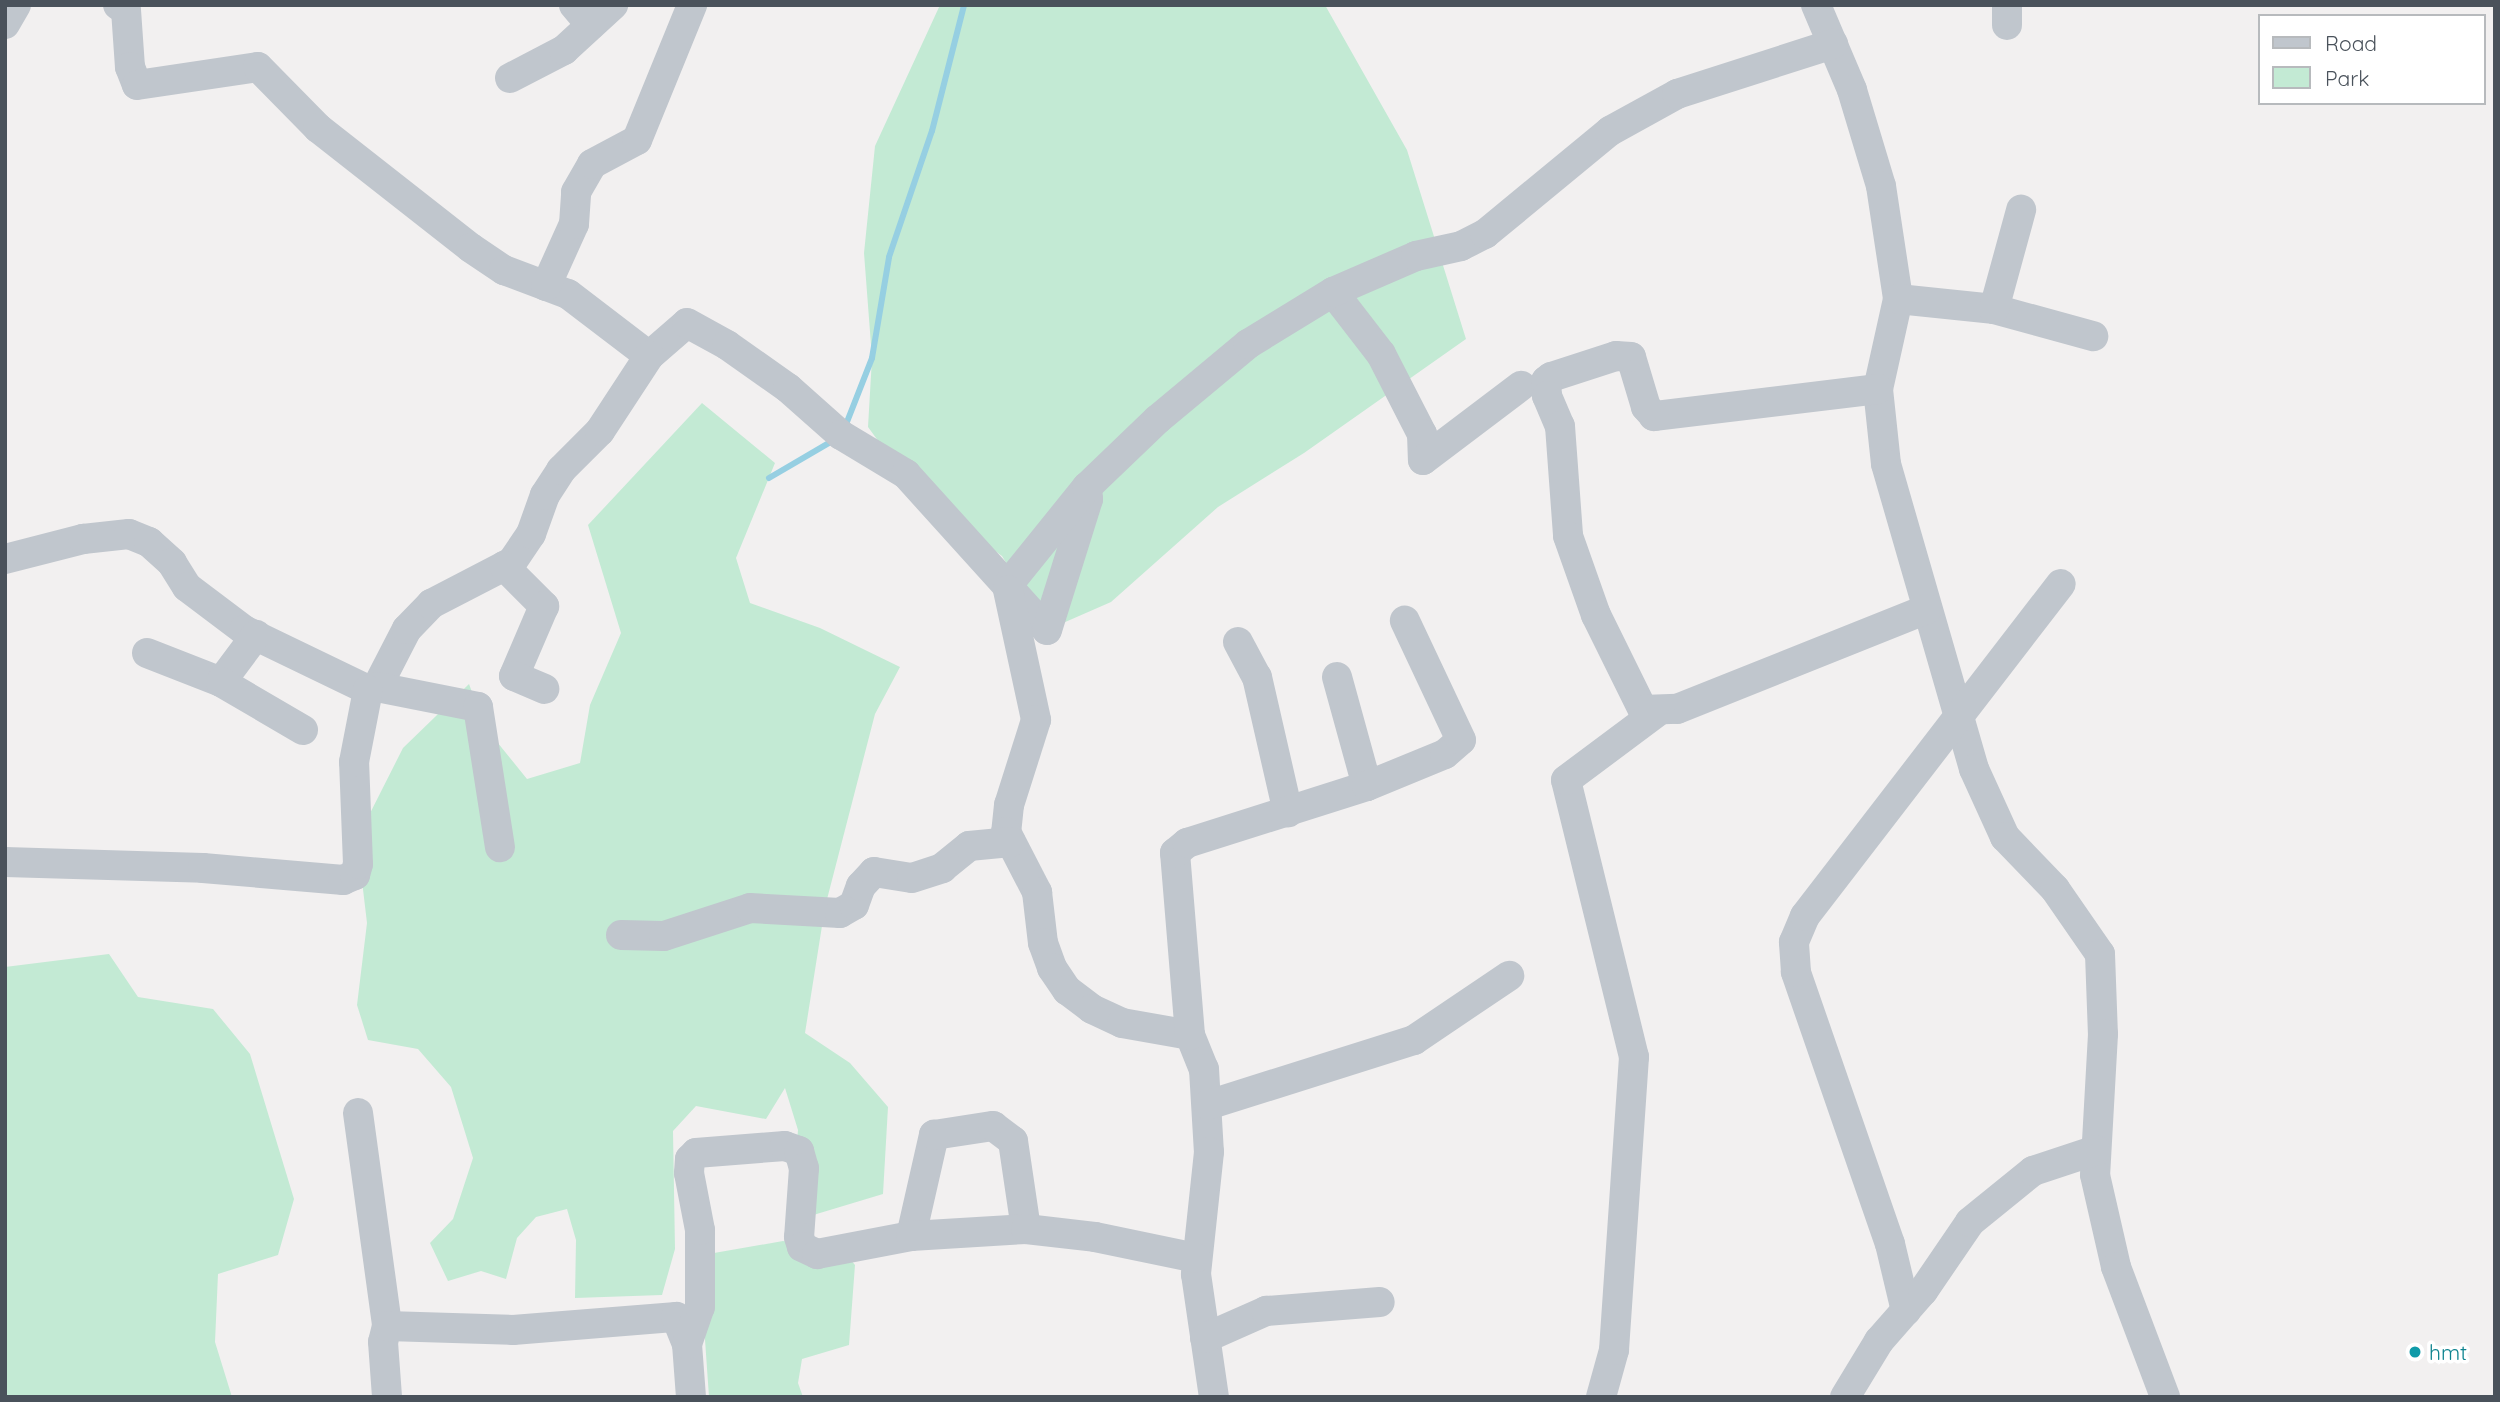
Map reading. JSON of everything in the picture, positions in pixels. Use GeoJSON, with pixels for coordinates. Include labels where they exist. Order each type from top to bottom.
{"type":"FeatureCollection","features":[{"type":"Feature","properties":{"kind":"street"},"geometry":{"type":"LineString","coordinates":[[5,24],[16,5]]}},
{"type":"Feature","properties":{"kind":"street"},"geometry":{"type":"LineString","coordinates":[[546,286],[574,224],[576,192],[592,164],[637,141],[692,5]]}},
{"type":"Feature","properties":{"kind":"street"},"geometry":{"type":"LineString","coordinates":[[1816,5],[1821,26],[1833,44],[1881,186],[1898,299],[1878,389],[1886,464],[1974,769],[2005,837],[2055,889],[2099,954],[2103,1034],[2095,1175],[2116,1267],[2165,1397]]}},
{"type":"Feature","properties":{"kind":"street"},"geometry":{"type":"LineString","coordinates":[[124,7],[130,67],[136,85],[258,67],[318,128],[471,248],[504,270],[568,294],[649,356]]}},
{"type":"Feature","properties":{"kind":"street"},"geometry":{"type":"LineString","coordinates":[[510,78],[564,50],[593,12]]}},
{"type":"Feature","properties":{"kind":"street"},"geometry":{"type":"LineString","coordinates":[[1007,586],[1087,487],[1222,363],[1333,292],[1416,256],[1461,246],[1485,234],[1610,131],[1677,94],[1833,44]]}},
{"type":"Feature","properties":{"kind":"street"},"geometry":{"type":"LineString","coordinates":[[1994,309],[2021,210]]}},
{"type":"Feature","properties":{"kind":"street"},"geometry":{"type":"LineString","coordinates":[[1333,292],[1381,354],[1422,435],[1423,460],[1521,386]]}},
{"type":"Feature","properties":{"kind":"street"},"geometry":{"type":"LineString","coordinates":[[1898,299],[1994,309],[2093,336]]}},
{"type":"Feature","properties":{"kind":"street"},"geometry":{"type":"LineString","coordinates":[[5,862],[203,868],[343,880],[355,876],[358,864],[354,762],[372,689],[407,629],[432,604],[505,566],[531,534],[545,495],[561,470],[600,431],[649,356],[687,324],[727,345],[788,388],[841,435],[906,474],[1047,630],[1088,499],[1087,487]]}},
{"type":"Feature","properties":{"kind":"street"},"geometry":{"type":"LineString","coordinates":[[1878,389],[1654,416],[1646,407],[1631,357],[1616,356],[1546,381],[1560,426],[1566,525],[1579,573],[1643,710],[1660,710],[1693,703],[1927,609]]}},
{"type":"Feature","properties":{"kind":"street"},"geometry":{"type":"LineString","coordinates":[[5,559],[83,539],[130,534],[164,556],[187,587],[215,611],[256,635],[372,689],[478,707],[500,847]]}},
{"type":"Feature","properties":{"kind":"street"},"geometry":{"type":"LineString","coordinates":[[505,566],[544,606],[514,676],[544,689]]}},
{"type":"Feature","properties":{"kind":"street"},"geometry":{"type":"LineString","coordinates":[[1906,1311],[1890,1244],[1796,972],[1794,942],[1805,916],[1959,720],[2061,584]]}},
{"type":"Feature","properties":{"kind":"street"},"geometry":{"type":"LineString","coordinates":[[1007,586],[1036,720],[1009,805],[1006,832],[1037,892],[1043,943],[1052,968],[1068,990],[1122,1023],[1190,1035]]}},
{"type":"Feature","properties":{"kind":"street"},"geometry":{"type":"LineString","coordinates":[[1214,1397],[1196,1258],[1209,1152],[1208,1105],[1203,1069],[1190,1035],[1175,853],[1187,843],[1367,786],[1445,754],[1461,740],[1405,621]]}},
{"type":"Feature","properties":{"kind":"street"},"geometry":{"type":"LineString","coordinates":[[220,682],[256,635]]}},
{"type":"Feature","properties":{"kind":"street"},"geometry":{"type":"LineString","coordinates":[[1238,642],[1257,677],[1287,812]]}},
{"type":"Feature","properties":{"kind":"street"},"geometry":{"type":"LineString","coordinates":[[147,653],[220,682],[303,730]]}},
{"type":"Feature","properties":{"kind":"street"},"geometry":{"type":"LineString","coordinates":[[1337,677],[1367,786]]}},
{"type":"Feature","properties":{"kind":"street"},"geometry":{"type":"LineString","coordinates":[[1601,1397],[1614,1350],[1634,1057],[1566,780],[1660,710]]}},
{"type":"Feature","properties":{"kind":"street"},"geometry":{"type":"LineString","coordinates":[[621,935],[664,936],[750,908],[840,913],[854,905],[861,886],[874,872],[912,878],[942,868],[969,846],[1011,842]]}},
{"type":"Feature","properties":{"kind":"street"},"geometry":{"type":"LineString","coordinates":[[1208,1105],[1414,1040],[1509,976]]}},
{"type":"Feature","properties":{"kind":"street"},"geometry":{"type":"LineString","coordinates":[[358,1113],[387,1326],[383,1342],[387,1397]]}},
{"type":"Feature","properties":{"kind":"street"},"geometry":{"type":"LineString","coordinates":[[911,1236],[934,1135],[993,1126],[1013,1141],[1026,1229]]}},
{"type":"Feature","properties":{"kind":"street"},"geometry":{"type":"LineString","coordinates":[[687,1344],[700,1307],[700,1230],[689,1173],[690,1159],[696,1153],[785,1146],[799,1151],[804,1168],[799,1237],[802,1247],[817,1254],[911,1236],[1026,1229],[1095,1237],[1196,1258]]}},
{"type":"Feature","properties":{"kind":"street"},"geometry":{"type":"LineString","coordinates":[[1845,1397],[1879,1341],[1906,1311],[1970,1222],[2033,1171],[2096,1150]]}},
{"type":"Feature","properties":{"kind":"street"},"geometry":{"type":"LineString","coordinates":[[1206,1338],[1266,1311],[1380,1302]]}},
{"type":"Feature","properties":{"kind":"street"},"geometry":{"type":"LineString","coordinates":[[387,1326],[513,1330],[668,1316],[681,1323],[687,1344],[691,1397]]}},
{"type":"Feature","properties":{"kind":"green space"},"geometry":{"type":"Polygon","coordinates":[[[940,5],[1325,5],[1407,150],[1466,339],[1304,453],[1218,507],[1111,602],[1047,630],[1002,556],[917,494],[868,427],[872,358],[864,253],[875,146],[940,5]]]}},
{"type":"Feature","properties":{"kind":"green space"},"geometry":{"type":"Polygon","coordinates":[[[702,403],[775,463],[736,558],[750,603],[820,628],[900,667],[875,714],[825,907],[805,1033],[850,1063],[888,1107],[883,1194],[810,1216],[795,1167],[798,1130],[785,1088],[766,1119],[696,1106],[673,1131],[675,1249],[662,1295],[575,1298],[576,1240],[567,1209],[536,1217],[517,1238],[506,1279],[481,1271],[448,1281],[430,1243],[453,1219],[473,1158],[451,1087],[418,1049],[368,1040],[357,1005],[367,923],[357,839],[403,748],[469,684],[485,727],[527,779],[580,763],[590,705],[621,633],[588,525],[702,403]]]}},
{"type":"Feature","properties":{"kind":"green space"},"geometry":{"type":"Polygon","coordinates":[[[109,954],[138,997],[213,1009],[250,1054],[294,1199],[278,1255],[218,1274],[215,1342],[232,1397],[5,1396],[5,967],[109,954]]]}},
{"type":"Feature","properties":{"kind":"green space"},"geometry":{"type":"Polygon","coordinates":[[[783,1241],[845,1253],[855,1265],[849,1345],[802,1359],[798,1383],[803,1397],[709,1397],[703,1311],[714,1253],[783,1241]]]}},
{"type":"Feature","properties":{"kind":"waterway"},"geometry":{"type":"LineString","coordinates":[[845,427],[872,358],[889,257],[932,131],[964,5]]}},
{"type":"Feature","properties":{"kind":"waterway"},"geometry":{"type":"LineString","coordinates":[[769,478],[834,440]]}},
{"type":"Feature","properties":{"kind":"place","name":"hmt"},"geometry":{"type":"Point","coordinates":[2415,1352]}}]}
